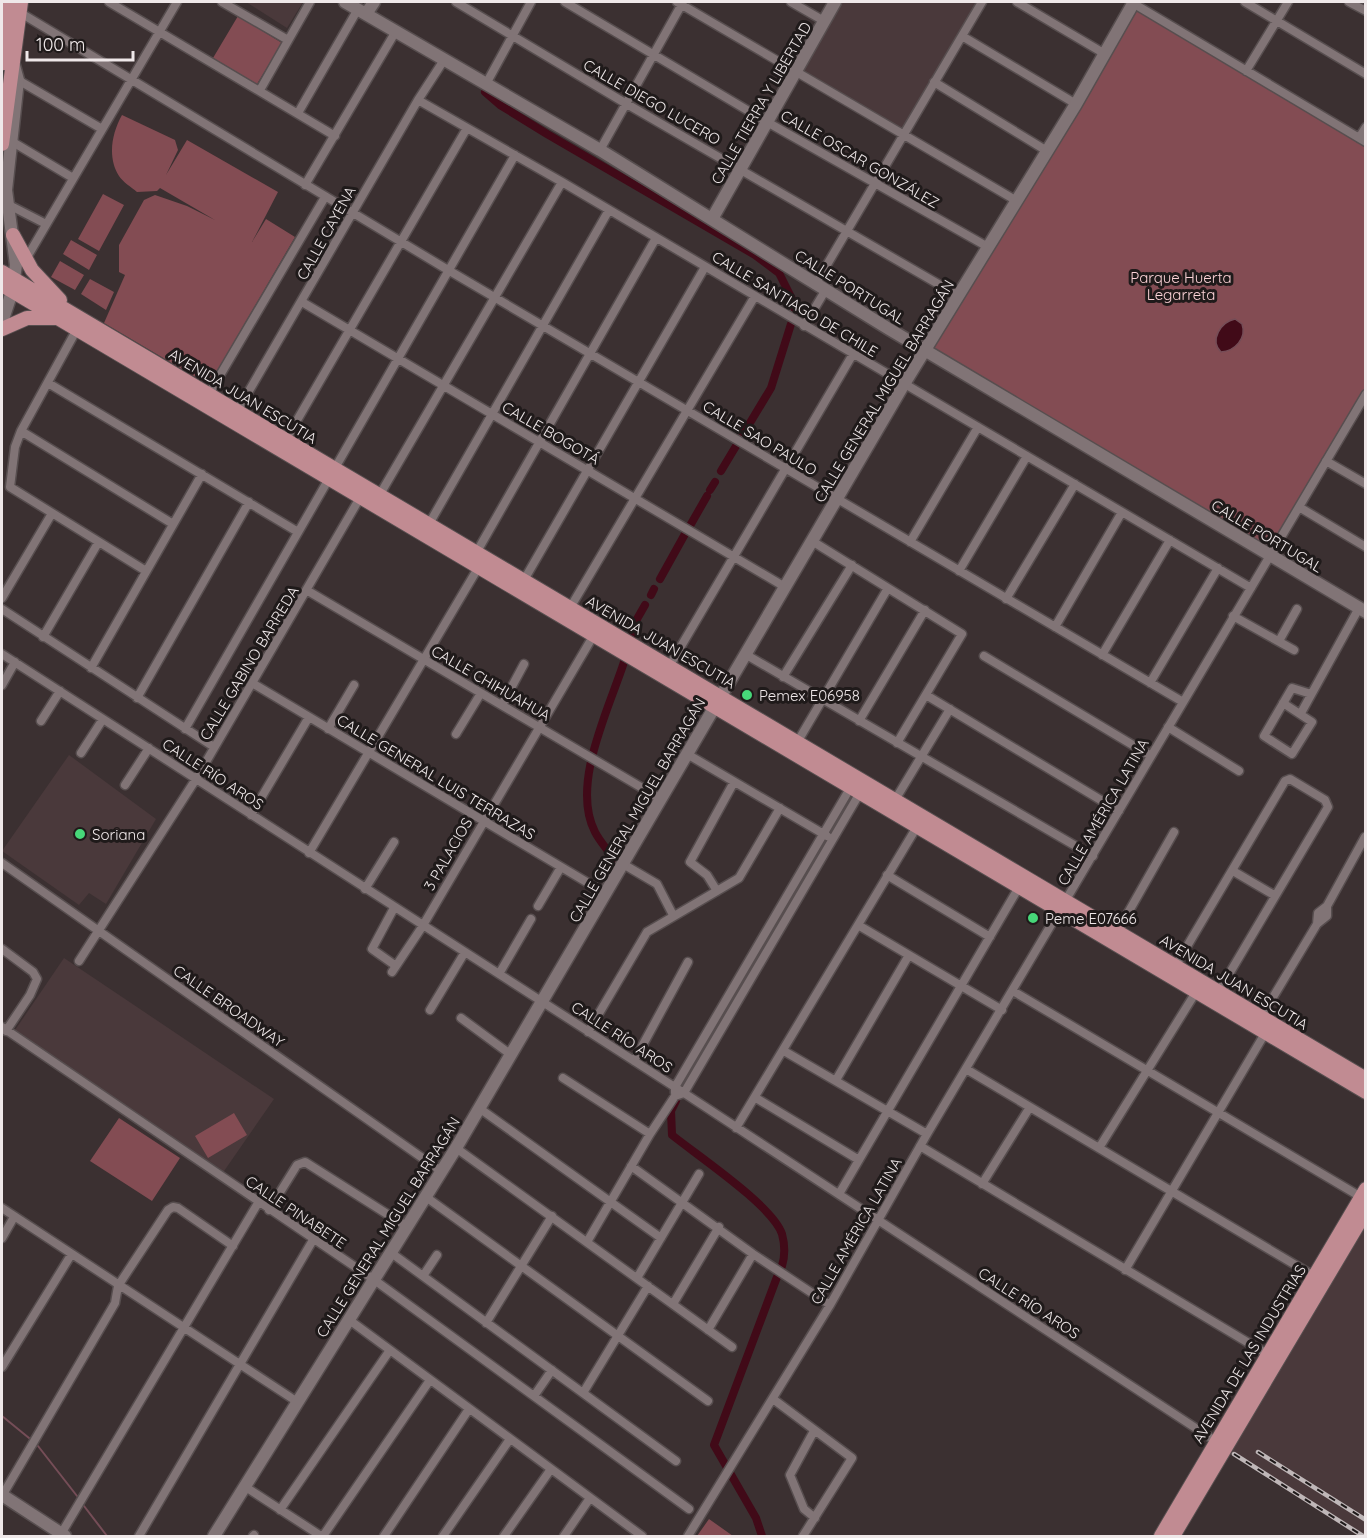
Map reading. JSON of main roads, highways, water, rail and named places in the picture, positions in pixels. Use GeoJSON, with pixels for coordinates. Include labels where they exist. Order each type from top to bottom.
{"type":"FeatureCollection","features":[{"type":"Feature","properties":{"kind":"main road","name":"CALLE PORTUGAL"},"geometry":{"type":"LineString","coordinates":[[345,2],[600,150],[820,288],[1362,610]]}},
{"type":"Feature","properties":{"kind":"main road"},"geometry":{"type":"LineString","coordinates":[[362,11],[374,2]]}},
{"type":"Feature","properties":{"kind":"main road","name":"CALLE TIERRA Y LIBERTAD"},"geometry":{"type":"LineString","coordinates":[[712,219],[835,2]]}},
{"type":"Feature","properties":{"kind":"main road","name":"CALLE GENERAL MIGUEL BARRAGÁN"},"geometry":{"type":"LineString","coordinates":[[214,1536],[296,1401],[456,1148],[924,350],[1076,104],[1133,2]]}},
{"type":"Feature","properties":{"kind":"main road"},"geometry":{"type":"LineString","coordinates":[[17,5],[3,41],[6,60],[14,83],[6,143],[7,204],[10,221],[7,235],[9,285],[2,320],[58,318]]}},
{"type":"Feature","properties":{"kind":"main road"},"geometry":{"type":"LineString","coordinates":[[2,74],[17,5]]}},
{"type":"Feature","properties":{"kind":"main road"},"geometry":{"type":"LineString","coordinates":[[7,235],[46,286],[74,315]]}},
{"type":"Feature","properties":{"kind":"main road","name":"AVENIDA JUAN ESCUTIA"},"geometry":{"type":"LineString","coordinates":[[2,272],[9,285],[58,318],[235,416],[285,441],[361,496],[478,559],[1114,937],[1173,971],[1219,992],[1263,1025],[1365,1092]]}},
{"type":"Feature","properties":{"kind":"main road","name":"AVENIDA JUAN ESCUTIA"},"geometry":{"type":"LineString","coordinates":[[9,285],[74,315],[209,394],[235,416],[331,474],[379,496],[429,524],[478,559],[524,580],[570,608],[603,633]]}},
{"type":"Feature","properties":{"kind":"main road","name":"AVENIDA JUAN ESCUTIA"},"geometry":{"type":"LineString","coordinates":[[632,650],[670,665],[718,700],[798,741],[859,785],[895,800],[920,821],[1019,888],[1064,907]]}},
{"type":"Feature","properties":{"kind":"main road","name":"AVENIDA JUAN ESCUTIA"},"geometry":{"type":"LineString","coordinates":[[1173,971],[1196,992],[1365,1079]]}},
{"type":"Feature","properties":{"kind":"main road","name":"AVENIDA DE LAS INDUSTRIAS"},"geometry":{"type":"LineString","coordinates":[[1161,1536],[1244,1406],[1364,1199]]}},
{"type":"Feature","properties":{"kind":"main road","name":"AVENIDA DE LAS INDUSTRIAS"},"geometry":{"type":"LineString","coordinates":[[1253,1389],[1267,1354],[1314,1276],[1331,1258]]}},
{"type":"Feature","properties":{"kind":"main road","name":"AVENIDA DE LAS INDUSTRIAS"},"geometry":{"type":"LineString","coordinates":[[1173,1536],[1220,1445]]}},
{"type":"Feature","properties":{"kind":"main road"},"geometry":{"type":"LineString","coordinates":[[2,1496],[63,1535]]}},
{"type":"Feature","properties":{"kind":"waterway"},"geometry":{"type":"LineString","coordinates":[[485,92],[500,105],[547,134],[755,255],[779,273],[796,307],[794,313]]}},
{"type":"Feature","properties":{"kind":"waterway"},"geometry":{"type":"LineString","coordinates":[[721,471],[771,388],[791,324]]}},
{"type":"Feature","properties":{"kind":"waterway"},"geometry":{"type":"LineString","coordinates":[[710,490],[715,482]]}},
{"type":"Feature","properties":{"kind":"waterway"},"geometry":{"type":"LineString","coordinates":[[691,524],[707,496]]}},
{"type":"Feature","properties":{"kind":"waterway"},"geometry":{"type":"LineString","coordinates":[[660,579],[685,534]]}},
{"type":"Feature","properties":{"kind":"waterway"},"geometry":{"type":"LineString","coordinates":[[651,595],[654,589]]}},
{"type":"Feature","properties":{"kind":"waterway"},"geometry":{"type":"LineString","coordinates":[[637,619],[645,605]]}},
{"type":"Feature","properties":{"kind":"waterway"},"geometry":{"type":"LineString","coordinates":[[632,636],[635,627]]}},
{"type":"Feature","properties":{"kind":"waterway"},"geometry":{"type":"LineString","coordinates":[[614,859],[595,832],[588,813],[587,791],[595,746],[625,659]]}},
{"type":"Feature","properties":{"kind":"waterway"},"geometry":{"type":"LineString","coordinates":[[681,1090],[727,1005]]}},
{"type":"Feature","properties":{"kind":"waterway"},"geometry":{"type":"LineString","coordinates":[[676,1101],[671,1111],[672,1135],[750,1196],[776,1223],[784,1242],[782,1266]]}},
{"type":"Feature","properties":{"kind":"waterway"},"geometry":{"type":"LineString","coordinates":[[762,1536],[756,1518],[714,1445],[777,1277]]}},
{"type":"Feature","properties":{"kind":"waterway"},"geometry":{"type":"LineString","coordinates":[[2,1416],[29,1438]]}},
{"type":"Feature","properties":{"kind":"waterway"},"geometry":{"type":"LineString","coordinates":[[38,1446],[77,1496]]}},
{"type":"Feature","properties":{"kind":"waterway"},"geometry":{"type":"LineString","coordinates":[[84,1506],[107,1536]]}},
{"type":"Feature","properties":{"kind":"railway"},"geometry":{"type":"LineString","coordinates":[[1258,1452],[1366,1520]]}},
{"type":"Feature","properties":{"kind":"railway"},"geometry":{"type":"LineString","coordinates":[[1234,1454],[1363,1536]]}},
{"type":"Feature","properties":{"kind":"place","name":"Pemex E06958"},"geometry":{"type":"Point","coordinates":[747,695]}},
{"type":"Feature","properties":{"kind":"place","name":"Soriana"},"geometry":{"type":"Point","coordinates":[80,834]}},
{"type":"Feature","properties":{"kind":"place","name":"Peme E07666"},"geometry":{"type":"Point","coordinates":[1033,918]}},
{"type":"Feature","properties":{"kind":"park label","name":"Parque Huerta Legarreta"},"geometry":{"type":"Point","coordinates":[1181,286]}}]}
